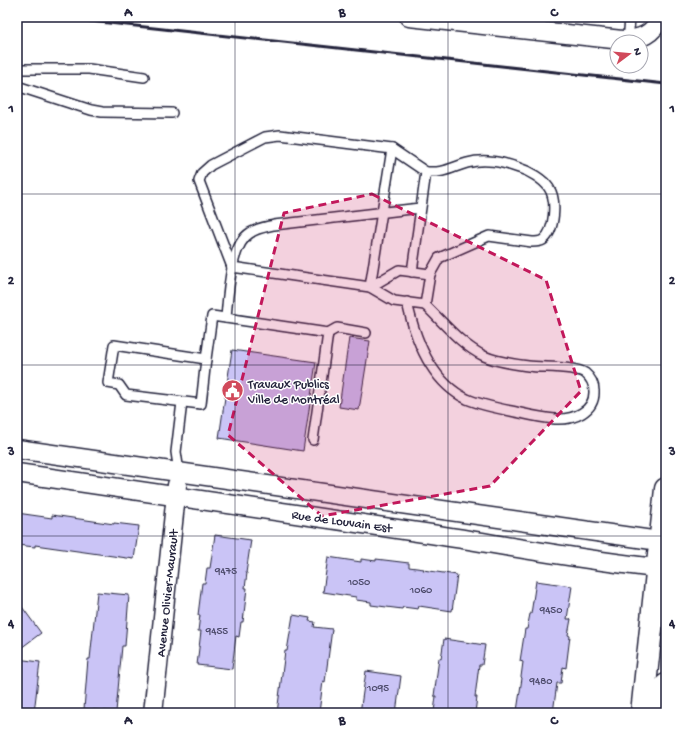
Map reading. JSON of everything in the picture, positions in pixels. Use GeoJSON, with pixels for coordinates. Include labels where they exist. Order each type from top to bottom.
{"type":"FeatureCollection","features":[{"type":"Feature","properties":{"kind":"main road"},"geometry":{"type":"LineString","coordinates":[[642,713],[661,569],[666,489]]}},
{"type":"Feature","properties":{"kind":"main road"},"geometry":{"type":"LineString","coordinates":[[663,713],[666,685]]}},
{"type":"Feature","properties":{"kind":"street"},"geometry":{"type":"LineString","coordinates":[[409,17],[538,24],[609,38]]}},
{"type":"Feature","properties":{"kind":"street"},"geometry":{"type":"LineString","coordinates":[[648,34],[662,17]]}},
{"type":"Feature","properties":{"kind":"street","name":"Rue de Louvain Est"},"geometry":{"type":"LineString","coordinates":[[17,449],[663,542]]}},
{"type":"Feature","properties":{"kind":"street","name":"Avenue Olivier-Maurault"},"geometry":{"type":"LineString","coordinates":[[153,713],[179,472]]}},
{"type":"Feature","properties":{"kind":"street","name":"Rue de Louvain Est"},"geometry":{"type":"LineString","coordinates":[[17,473],[408,530],[533,551],[661,569]]}},
{"type":"Feature","properties":{"kind":"lane"},"geometry":{"type":"LineString","coordinates":[[630,17],[630,34]]}},
{"type":"Feature","properties":{"kind":"lane"},"geometry":{"type":"LineString","coordinates":[[17,69],[89,69],[144,77]]}},
{"type":"Feature","properties":{"kind":"lane"},"geometry":{"type":"LineString","coordinates":[[17,86],[91,110],[102,112],[172,113]]}},
{"type":"Feature","properties":{"kind":"lane"},"geometry":{"type":"LineString","coordinates":[[232,268],[199,181],[202,173],[211,165],[265,137],[280,135],[392,149],[426,172],[448,171],[468,163],[482,161],[498,162],[521,168],[542,181],[550,189],[553,200],[553,224],[544,240],[532,242],[489,236],[439,258],[430,274],[425,305]]}},
{"type":"Feature","properties":{"kind":"lane"},"geometry":{"type":"LineString","coordinates":[[370,287],[392,149]]}},
{"type":"Feature","properties":{"kind":"lane"},"geometry":{"type":"LineString","coordinates":[[412,272],[426,172]]}},
{"type":"Feature","properties":{"kind":"lane"},"geometry":{"type":"LineString","coordinates":[[226,318],[232,268],[242,241],[249,233],[259,228],[274,225],[420,208]]}},
{"type":"Feature","properties":{"kind":"lane"},"geometry":{"type":"LineString","coordinates":[[232,268],[370,287],[394,301],[407,302],[425,305],[463,342],[484,356],[502,362],[528,366],[575,369],[584,372],[590,378],[594,386],[592,403],[586,410],[578,415],[558,419],[544,418],[488,406],[467,399],[452,389],[439,376],[429,362],[418,342],[407,302]]}},
{"type":"Feature","properties":{"kind":"lane"},"geometry":{"type":"LineString","coordinates":[[370,287],[399,270],[430,274]]}},
{"type":"Feature","properties":{"kind":"lane"},"geometry":{"type":"LineString","coordinates":[[206,359],[114,345],[108,383],[119,385],[126,394],[201,404],[212,316],[328,333],[337,328],[366,333]]}},
{"type":"Feature","properties":{"kind":"lane"},"geometry":{"type":"LineString","coordinates":[[313,440],[328,333]]}},
{"type":"Feature","properties":{"kind":"lane"},"geometry":{"type":"LineString","coordinates":[[179,472],[176,452],[182,402]]}},
{"type":"Feature","properties":{"kind":"highlighted area"},"geometry":{"type":"Polygon","coordinates":[[[372,194],[546,280],[581,391],[490,486],[322,516],[228,435],[284,213],[372,194]]]}},
{"type":"Feature","properties":{"kind":"building"},"geometry":{"type":"Polygon","coordinates":[[[349,338],[370,341],[359,410],[339,407],[349,338]]]}},
{"type":"Feature","properties":{"kind":"building"},"geometry":{"type":"Polygon","coordinates":[[[232,350],[316,362],[303,451],[219,438],[232,350]]]}},
{"type":"Feature","properties":{"kind":"building"},"geometry":{"type":"Polygon","coordinates":[[[17,513],[52,518],[52,515],[139,526],[134,559],[35,545],[35,547],[17,545],[17,513]]]}},
{"type":"Feature","properties":{"kind":"building"},"geometry":{"type":"Polygon","coordinates":[[[215,535],[251,540],[246,573],[245,588],[247,588],[243,622],[241,622],[239,637],[236,636],[232,669],[197,665],[201,631],[198,631],[200,615],[198,615],[202,583],[205,583],[207,568],[210,568],[215,535]]]}},
{"type":"Feature","properties":{"kind":"building"},"geometry":{"type":"Polygon","coordinates":[[[328,557],[361,562],[361,559],[376,561],[376,559],[409,563],[409,567],[457,575],[452,611],[419,606],[418,609],[403,607],[402,609],[371,605],[371,602],[356,600],[356,597],[323,592],[328,557]]]}},
{"type":"Feature","properties":{"kind":"building"},"geometry":{"type":"Polygon","coordinates":[[[536,581],[572,586],[567,619],[571,619],[568,635],[570,636],[566,668],[563,667],[561,683],[557,683],[553,713],[517,711],[523,662],[520,661],[525,629],[527,629],[531,614],[536,581]]]}},
{"type":"Feature","properties":{"kind":"building"},"geometry":{"type":"Polygon","coordinates":[[[97,592],[129,595],[125,646],[122,646],[116,712],[84,709],[88,659],[90,659],[97,592]]]}},
{"type":"Feature","properties":{"kind":"building"},"geometry":{"type":"Polygon","coordinates":[[[17,600],[41,633],[17,651],[17,600]]]}},
{"type":"Feature","properties":{"kind":"building"},"geometry":{"type":"Polygon","coordinates":[[[293,615],[310,618],[309,621],[315,622],[314,627],[332,629],[319,713],[277,713],[285,651],[287,651],[293,615]]]}},
{"type":"Feature","properties":{"kind":"building"},"geometry":{"type":"Polygon","coordinates":[[[444,639],[485,645],[482,665],[479,665],[475,697],[477,697],[475,713],[434,712],[436,696],[434,696],[439,658],[441,659],[444,639]]]}},
{"type":"Feature","properties":{"kind":"building"},"geometry":{"type":"Polygon","coordinates":[[[17,659],[40,662],[34,713],[17,711],[17,659]]]}},
{"type":"Feature","properties":{"kind":"building"},"geometry":{"type":"Polygon","coordinates":[[[366,671],[401,676],[396,713],[360,713],[366,671]]]}},
{"type":"Feature","properties":{"kind":"railway"},"geometry":{"type":"LineString","coordinates":[[54,17],[666,84]]}},
{"type":"Feature","properties":{"kind":"place","name":"Travaux Publics Ville de Montréal"},"geometry":{"type":"Point","coordinates":[232,390]}}]}
